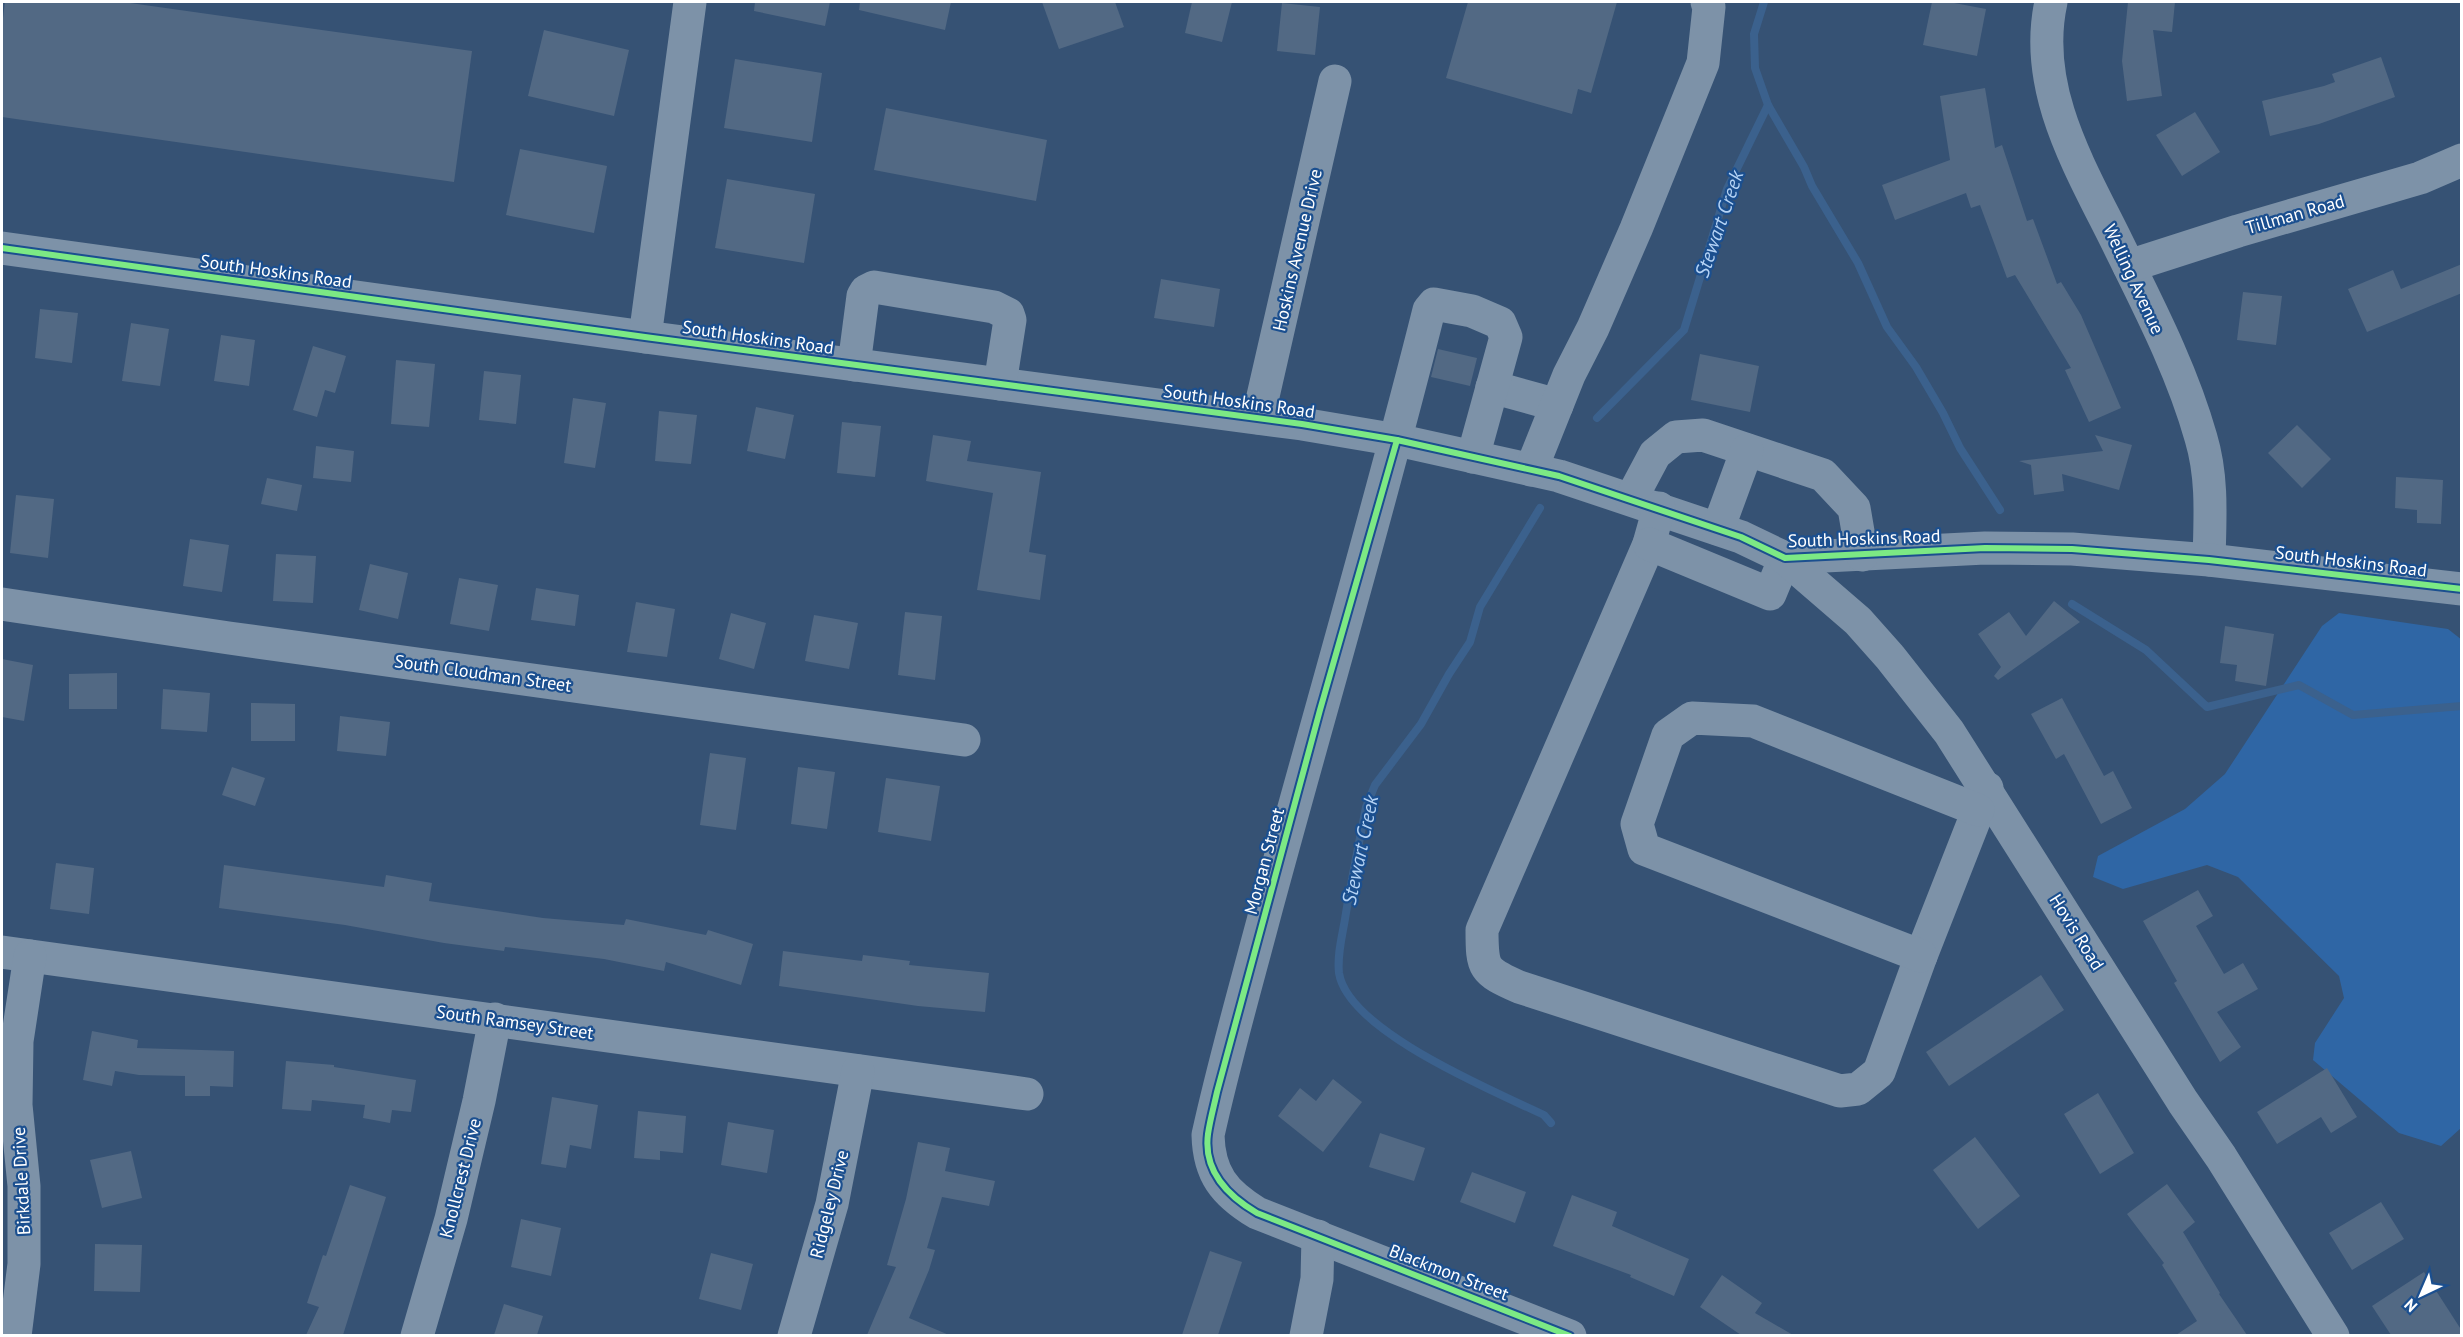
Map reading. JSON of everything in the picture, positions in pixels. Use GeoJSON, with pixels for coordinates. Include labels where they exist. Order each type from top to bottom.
{"type":"FeatureCollection","features":[{"type":"Feature","properties":{"kind":"street"},"geometry":{"type":"LineString","coordinates":[[645,337],[690,2]]}},
{"type":"Feature","properties":{"kind":"street"},"geometry":{"type":"LineString","coordinates":[[1531,470],[1557,405],[1632,239],[1703,63],[1709,7],[1707,2]]}},
{"type":"Feature","properties":{"kind":"street","name":"Welling Avenue"},"geometry":{"type":"LineString","coordinates":[[2051,2],[2046,55],[2053,97],[2068,142],[2182,381],[2202,440],[2210,484],[2209,560]]}},
{"type":"Feature","properties":{"kind":"street","name":"Hoskins Avenue Drive"},"geometry":{"type":"LineString","coordinates":[[1258,418],[1335,81]]}},
{"type":"Feature","properties":{"kind":"street","name":"Tillman Road"},"geometry":{"type":"LineString","coordinates":[[2128,266],[2420,178],[2462,160]]}},
{"type":"Feature","properties":{"kind":"street","name":"South Hoskins Road"},"geometry":{"type":"LineString","coordinates":[[2,248],[645,337],[1258,418],[1397,440],[1559,476],[1741,537],[1785,558],[1985,548],[2072,549],[2209,560],[2462,590]]}},
{"type":"Feature","properties":{"kind":"street"},"geometry":{"type":"LineString","coordinates":[[854,365],[863,296],[866,291],[874,287],[994,307],[1008,314],[1011,320],[1000,384]]}},
{"type":"Feature","properties":{"kind":"street","name":"Morgan Street"},"geometry":{"type":"LineString","coordinates":[[1318,1236],[1257,1213],[1227,1192],[1214,1171],[1208,1147],[1208,1135],[1320,710],[1397,440],[1429,310],[1434,304],[1472,311],[1500,323],[1506,337],[1492,387]]}},
{"type":"Feature","properties":{"kind":"street"},"geometry":{"type":"LineString","coordinates":[[1473,457],[1492,387],[1557,405]]}},
{"type":"Feature","properties":{"kind":"street"},"geometry":{"type":"LineString","coordinates":[[1862,555],[1854,508],[1823,475],[1703,435],[1676,437],[1655,454],[1645,504],[1649,544],[1482,930],[1482,957],[1493,976],[1519,987],[1840,1091],[1858,1089],[1879,1072],[1921,956],[1983,799],[1753,721],[1692,718],[1668,735],[1637,824],[1644,849],[1921,956]]}},
{"type":"Feature","properties":{"kind":"street"},"geometry":{"type":"LineString","coordinates":[[1718,529],[1748,450]]}},
{"type":"Feature","properties":{"kind":"street"},"geometry":{"type":"LineString","coordinates":[[1649,544],[1770,594],[1785,558]]}},
{"type":"Feature","properties":{"kind":"street","name":"Hovis Road"},"geometry":{"type":"LineString","coordinates":[[1785,558],[1858,621],[1950,732],[1983,799],[2333,1335]]}},
{"type":"Feature","properties":{"kind":"street","name":"South Cloudman Street"},"geometry":{"type":"LineString","coordinates":[[2,604],[229,638],[964,740]]}},
{"type":"Feature","properties":{"kind":"street","name":"South Ramsey Street"},"geometry":{"type":"LineString","coordinates":[[16,954],[1027,1094]]}},
{"type":"Feature","properties":{"kind":"street","name":"Birkdale Drive"},"geometry":{"type":"LineString","coordinates":[[15,1335],[24,1264],[24,1186],[16,1105],[16,954]]}},
{"type":"Feature","properties":{"kind":"street","name":"Knollcrest Drive"},"geometry":{"type":"LineString","coordinates":[[417,1335],[452,1219],[495,1019]]}},
{"type":"Feature","properties":{"kind":"street","name":"Ridgeley Drive"},"geometry":{"type":"LineString","coordinates":[[794,1335],[832,1204],[858,1071]]}},
{"type":"Feature","properties":{"kind":"street"},"geometry":{"type":"LineString","coordinates":[[1306,1335],[1317,1279],[1318,1236]]}},
{"type":"Feature","properties":{"kind":"street","name":"Blackmon Street"},"geometry":{"type":"LineString","coordinates":[[1318,1236],[1570,1335]]}},
{"type":"Feature","properties":{"kind":"shaded area"},"geometry":{"type":"Polygon","coordinates":[[[2339,613],[2448,629],[2462,640],[2461,1128],[2441,1146],[2399,1133],[2313,1060],[2315,1043],[2344,998],[2339,976],[2238,877],[2207,865],[2123,889],[2093,877],[2098,856],[2185,809],[2225,774],[2322,626],[2339,613]]]}},
{"type":"Feature","properties":{"kind":"building"},"geometry":{"type":"Polygon","coordinates":[[[5,2],[123,2],[472,51],[454,182],[2,117],[2,26],[5,2]]]}},
{"type":"Feature","properties":{"kind":"building"},"geometry":{"type":"Polygon","coordinates":[[[755,2],[830,2],[825,26],[754,11],[755,2]]]}},
{"type":"Feature","properties":{"kind":"building"},"geometry":{"type":"Polygon","coordinates":[[[860,2],[951,2],[945,30],[859,10],[860,2]]]}},
{"type":"Feature","properties":{"kind":"building"},"geometry":{"type":"Polygon","coordinates":[[[1042,2],[1115,2],[1124,27],[1059,49],[1042,2]]]}},
{"type":"Feature","properties":{"kind":"building"},"geometry":{"type":"Polygon","coordinates":[[[1192,2],[1232,2],[1222,42],[1185,33],[1192,2]]]}},
{"type":"Feature","properties":{"kind":"building"},"geometry":{"type":"Polygon","coordinates":[[[1468,2],[1617,2],[1591,93],[1578,89],[1572,114],[1446,78],[1468,2]]]}},
{"type":"Feature","properties":{"kind":"building"},"geometry":{"type":"Polygon","coordinates":[[[1932,2],[1949,2],[1986,9],[1977,56],[1923,45],[1932,2]]]}},
{"type":"Feature","properties":{"kind":"building"},"geometry":{"type":"Polygon","coordinates":[[[2128,2],[2175,2],[2172,32],[2153,30],[2162,96],[2127,101],[2122,61],[2128,2]]]}},
{"type":"Feature","properties":{"kind":"building"},"geometry":{"type":"Polygon","coordinates":[[[1282,3],[1320,7],[1315,55],[1277,51],[1282,3]]]}},
{"type":"Feature","properties":{"kind":"building"},"geometry":{"type":"Polygon","coordinates":[[[544,30],[629,50],[614,116],[528,96],[544,30]]]}},
{"type":"Feature","properties":{"kind":"building"},"geometry":{"type":"Polygon","coordinates":[[[2381,57],[2395,97],[2319,124],[2270,136],[2262,101],[2335,82],[2332,74],[2381,57]]]}},
{"type":"Feature","properties":{"kind":"building"},"geometry":{"type":"Polygon","coordinates":[[[735,59],[822,73],[812,142],[724,128],[735,59]]]}},
{"type":"Feature","properties":{"kind":"building"},"geometry":{"type":"Polygon","coordinates":[[[1985,88],[1995,148],[2002,145],[2027,221],[2033,219],[2057,284],[2061,282],[2081,315],[2121,408],[2089,422],[2065,370],[2071,368],[2015,275],[2007,278],[1980,205],[1971,208],[1966,193],[1895,220],[1882,185],[1950,160],[1940,96],[1985,88]]]}},
{"type":"Feature","properties":{"kind":"building"},"geometry":{"type":"Polygon","coordinates":[[[886,108],[1047,140],[1036,201],[874,170],[886,108]]]}},
{"type":"Feature","properties":{"kind":"building"},"geometry":{"type":"Polygon","coordinates":[[[2195,112],[2220,152],[2182,176],[2156,135],[2195,112]]]}},
{"type":"Feature","properties":{"kind":"building"},"geometry":{"type":"Polygon","coordinates":[[[520,149],[607,166],[594,233],[506,215],[520,149]]]}},
{"type":"Feature","properties":{"kind":"building"},"geometry":{"type":"Polygon","coordinates":[[[727,179],[815,194],[804,263],[715,248],[727,179]]]}},
{"type":"Feature","properties":{"kind":"building"},"geometry":{"type":"Polygon","coordinates":[[[2462,264],[2462,293],[2367,332],[2348,289],[2393,270],[2401,289],[2462,264]]]}},
{"type":"Feature","properties":{"kind":"building"},"geometry":{"type":"Polygon","coordinates":[[[1161,279],[1220,289],[1214,327],[1154,318],[1161,279]]]}},
{"type":"Feature","properties":{"kind":"building"},"geometry":{"type":"Polygon","coordinates":[[[2243,292],[2282,296],[2276,345],[2237,340],[2243,292]]]}},
{"type":"Feature","properties":{"kind":"building"},"geometry":{"type":"Polygon","coordinates":[[[40,309],[78,313],[72,363],[35,358],[40,309]]]}},
{"type":"Feature","properties":{"kind":"building"},"geometry":{"type":"Polygon","coordinates":[[[131,323],[169,329],[160,386],[122,381],[131,323]]]}},
{"type":"Feature","properties":{"kind":"building"},"geometry":{"type":"Polygon","coordinates":[[[221,335],[255,340],[249,386],[214,381],[221,335]]]}},
{"type":"Feature","properties":{"kind":"building"},"geometry":{"type":"Polygon","coordinates":[[[313,346],[346,356],[335,393],[325,390],[317,417],[293,410],[313,346]]]}},
{"type":"Feature","properties":{"kind":"building"},"geometry":{"type":"Polygon","coordinates":[[[1438,349],[1477,358],[1470,386],[1431,377],[1438,349]]]}},
{"type":"Feature","properties":{"kind":"building"},"geometry":{"type":"Polygon","coordinates":[[[1700,354],[1759,366],[1750,412],[1691,400],[1700,354]]]}},
{"type":"Feature","properties":{"kind":"building"},"geometry":{"type":"Polygon","coordinates":[[[396,360],[435,364],[429,427],[391,424],[396,360]]]}},
{"type":"Feature","properties":{"kind":"building"},"geometry":{"type":"Polygon","coordinates":[[[484,371],[521,375],[516,424],[479,420],[484,371]]]}},
{"type":"Feature","properties":{"kind":"building"},"geometry":{"type":"Polygon","coordinates":[[[573,398],[606,403],[595,468],[564,463],[573,398]]]}},
{"type":"Feature","properties":{"kind":"building"},"geometry":{"type":"Polygon","coordinates":[[[756,407],[794,415],[785,459],[747,451],[756,407]]]}},
{"type":"Feature","properties":{"kind":"building"},"geometry":{"type":"Polygon","coordinates":[[[659,411],[697,415],[691,464],[655,461],[659,411]]]}},
{"type":"Feature","properties":{"kind":"building"},"geometry":{"type":"Polygon","coordinates":[[[842,422],[881,426],[875,477],[837,473],[842,422]]]}},
{"type":"Feature","properties":{"kind":"building"},"geometry":{"type":"Polygon","coordinates":[[[2297,425],[2331,459],[2302,488],[2268,453],[2297,425]]]}},
{"type":"Feature","properties":{"kind":"building"},"geometry":{"type":"Polygon","coordinates":[[[933,435],[971,441],[967,461],[1041,472],[1029,552],[1046,555],[1040,600],[977,590],[993,493],[926,481],[933,435]]]}},
{"type":"Feature","properties":{"kind":"building"},"geometry":{"type":"Polygon","coordinates":[[[2095,435],[2132,445],[2119,490],[2062,474],[2064,491],[2034,495],[2031,465],[2019,461],[2103,451],[2095,435]]]}},
{"type":"Feature","properties":{"kind":"building"},"geometry":{"type":"Polygon","coordinates":[[[316,446],[354,451],[351,482],[313,478],[316,446]]]}},
{"type":"Feature","properties":{"kind":"building"},"geometry":{"type":"Polygon","coordinates":[[[2396,477],[2443,480],[2441,524],[2417,523],[2417,510],[2395,508],[2396,477]]]}},
{"type":"Feature","properties":{"kind":"building"},"geometry":{"type":"Polygon","coordinates":[[[267,478],[302,485],[297,511],[261,504],[267,478]]]}},
{"type":"Feature","properties":{"kind":"building"},"geometry":{"type":"Polygon","coordinates":[[[16,495],[54,499],[48,558],[10,553],[16,495]]]}},
{"type":"Feature","properties":{"kind":"building"},"geometry":{"type":"Polygon","coordinates":[[[190,539],[229,545],[222,592],[183,586],[190,539]]]}},
{"type":"Feature","properties":{"kind":"building"},"geometry":{"type":"Polygon","coordinates":[[[276,554],[316,556],[313,603],[273,601],[276,554]]]}},
{"type":"Feature","properties":{"kind":"building"},"geometry":{"type":"Polygon","coordinates":[[[370,564],[408,573],[398,619],[359,610],[370,564]]]}},
{"type":"Feature","properties":{"kind":"building"},"geometry":{"type":"Polygon","coordinates":[[[459,578],[498,585],[489,631],[450,624],[459,578]]]}},
{"type":"Feature","properties":{"kind":"building"},"geometry":{"type":"Polygon","coordinates":[[[536,588],[579,595],[575,626],[531,620],[536,588]]]}},
{"type":"Feature","properties":{"kind":"building"},"geometry":{"type":"Polygon","coordinates":[[[2054,601],[2080,622],[1998,680],[1994,676],[2001,667],[1978,634],[2009,612],[2026,636],[2054,601]]]}},
{"type":"Feature","properties":{"kind":"building"},"geometry":{"type":"Polygon","coordinates":[[[636,602],[675,609],[667,657],[627,652],[636,602]]]}},
{"type":"Feature","properties":{"kind":"building"},"geometry":{"type":"Polygon","coordinates":[[[905,612],[942,616],[935,680],[898,675],[905,612]]]}},
{"type":"Feature","properties":{"kind":"building"},"geometry":{"type":"Polygon","coordinates":[[[731,613],[766,623],[754,669],[719,659],[731,613]]]}},
{"type":"Feature","properties":{"kind":"building"},"geometry":{"type":"Polygon","coordinates":[[[814,615],[858,623],[849,669],[805,661],[814,615]]]}},
{"type":"Feature","properties":{"kind":"building"},"geometry":{"type":"Polygon","coordinates":[[[2225,626],[2274,634],[2266,686],[2235,681],[2237,665],[2220,663],[2225,626]]]}},
{"type":"Feature","properties":{"kind":"building"},"geometry":{"type":"Polygon","coordinates":[[[2,659],[33,665],[24,721],[2,717],[2,659]]]}},
{"type":"Feature","properties":{"kind":"building"},"geometry":{"type":"Polygon","coordinates":[[[117,673],[117,709],[69,709],[69,674],[117,673]]]}},
{"type":"Feature","properties":{"kind":"building"},"geometry":{"type":"Polygon","coordinates":[[[163,689],[210,693],[207,732],[161,729],[163,689]]]}},
{"type":"Feature","properties":{"kind":"building"},"geometry":{"type":"Polygon","coordinates":[[[2062,698],[2104,776],[2113,771],[2132,808],[2101,824],[2064,754],[2056,759],[2031,714],[2062,698]]]}},
{"type":"Feature","properties":{"kind":"building"},"geometry":{"type":"Polygon","coordinates":[[[251,703],[295,704],[295,741],[251,741],[251,703]]]}},
{"type":"Feature","properties":{"kind":"building"},"geometry":{"type":"Polygon","coordinates":[[[340,716],[390,722],[386,756],[337,751],[340,716]]]}},
{"type":"Feature","properties":{"kind":"building"},"geometry":{"type":"Polygon","coordinates":[[[710,753],[746,758],[736,830],[700,825],[710,753]]]}},
{"type":"Feature","properties":{"kind":"building"},"geometry":{"type":"Polygon","coordinates":[[[232,767],[265,778],[255,806],[222,795],[232,767]]]}},
{"type":"Feature","properties":{"kind":"building"},"geometry":{"type":"Polygon","coordinates":[[[798,767],[835,772],[827,829],[791,824],[798,767]]]}},
{"type":"Feature","properties":{"kind":"building"},"geometry":{"type":"Polygon","coordinates":[[[886,778],[940,786],[931,841],[878,832],[886,778]]]}},
{"type":"Feature","properties":{"kind":"building"},"geometry":{"type":"Polygon","coordinates":[[[56,863],[94,868],[89,914],[50,909],[56,863]]]}},
{"type":"Feature","properties":{"kind":"building"},"geometry":{"type":"Polygon","coordinates":[[[224,865],[384,887],[386,875],[432,883],[429,901],[543,918],[624,925],[626,919],[706,935],[708,930],[753,944],[741,985],[666,962],[664,971],[604,959],[505,947],[504,951],[444,943],[345,925],[219,908],[224,865]]]}},
{"type":"Feature","properties":{"kind":"building"},"geometry":{"type":"Polygon","coordinates":[[[2198,890],[2213,916],[2196,926],[2224,974],[2243,963],[2258,989],[2217,1012],[2241,1047],[2220,1062],[2174,983],[2177,981],[2143,921],[2198,890]]]}},
{"type":"Feature","properties":{"kind":"building"},"geometry":{"type":"Polygon","coordinates":[[[783,951],[862,961],[863,955],[910,961],[909,965],[989,973],[985,1012],[918,1006],[779,986],[783,951]]]}},
{"type":"Feature","properties":{"kind":"building"},"geometry":{"type":"Polygon","coordinates":[[[2041,975],[2064,1010],[1949,1086],[1926,1052],[2041,975]]]}},
{"type":"Feature","properties":{"kind":"building"},"geometry":{"type":"Polygon","coordinates":[[[92,1031],[138,1040],[137,1048],[234,1051],[233,1087],[210,1086],[210,1096],[185,1096],[185,1076],[139,1075],[115,1071],[112,1086],[83,1080],[92,1031]]]}},
{"type":"Feature","properties":{"kind":"building"},"geometry":{"type":"Polygon","coordinates":[[[286,1061],[334,1065],[334,1067],[416,1080],[411,1112],[392,1110],[390,1123],[363,1118],[365,1105],[312,1100],[311,1111],[282,1109],[286,1061]]]}},
{"type":"Feature","properties":{"kind":"building"},"geometry":{"type":"Polygon","coordinates":[[[2327,1068],[2357,1117],[2331,1133],[2321,1117],[2277,1144],[2257,1112],[2327,1068]]]}},
{"type":"Feature","properties":{"kind":"building"},"geometry":{"type":"Polygon","coordinates":[[[1333,1079],[1362,1102],[1323,1152],[1278,1116],[1300,1088],[1316,1101],[1333,1079]]]}},
{"type":"Feature","properties":{"kind":"building"},"geometry":{"type":"Polygon","coordinates":[[[2098,1093],[2134,1153],[2100,1174],[2064,1114],[2098,1093]]]}},
{"type":"Feature","properties":{"kind":"building"},"geometry":{"type":"Polygon","coordinates":[[[552,1097],[598,1105],[591,1149],[570,1145],[566,1168],[541,1164],[552,1097]]]}},
{"type":"Feature","properties":{"kind":"building"},"geometry":{"type":"Polygon","coordinates":[[[638,1111],[686,1116],[683,1153],[660,1151],[660,1160],[634,1158],[638,1111]]]}},
{"type":"Feature","properties":{"kind":"building"},"geometry":{"type":"Polygon","coordinates":[[[728,1122],[774,1130],[767,1173],[721,1165],[728,1122]]]}},
{"type":"Feature","properties":{"kind":"building"},"geometry":{"type":"Polygon","coordinates":[[[1380,1133],[1425,1148],[1414,1181],[1369,1167],[1380,1133]]]}},
{"type":"Feature","properties":{"kind":"building"},"geometry":{"type":"Polygon","coordinates":[[[1975,1137],[2020,1196],[1978,1229],[1933,1170],[1975,1137]]]}},
{"type":"Feature","properties":{"kind":"building"},"geometry":{"type":"Polygon","coordinates":[[[918,1142],[950,1148],[945,1171],[995,1181],[989,1206],[942,1197],[927,1248],[935,1250],[909,1318],[949,1335],[867,1335],[896,1267],[887,1265],[906,1199],[918,1142]]]}},
{"type":"Feature","properties":{"kind":"building"},"geometry":{"type":"Polygon","coordinates":[[[131,1151],[142,1198],[102,1208],[90,1160],[131,1151]]]}},
{"type":"Feature","properties":{"kind":"building"},"geometry":{"type":"Polygon","coordinates":[[[1472,1172],[1526,1192],[1515,1223],[1460,1202],[1472,1172]]]}},
{"type":"Feature","properties":{"kind":"building"},"geometry":{"type":"Polygon","coordinates":[[[2167,1184],[2195,1222],[2183,1232],[2219,1294],[2247,1335],[2176,1335],[2197,1321],[2162,1265],[2164,1263],[2127,1214],[2167,1184]]]}},
{"type":"Feature","properties":{"kind":"building"},"geometry":{"type":"Polygon","coordinates":[[[350,1185],[386,1197],[343,1335],[306,1335],[319,1307],[307,1303],[350,1185]]]}},
{"type":"Feature","properties":{"kind":"building"},"geometry":{"type":"Polygon","coordinates":[[[1572,1195],[1617,1212],[1612,1226],[1689,1259],[1674,1296],[1630,1277],[1631,1275],[1553,1246],[1572,1195]]]}},
{"type":"Feature","properties":{"kind":"building"},"geometry":{"type":"Polygon","coordinates":[[[2381,1202],[2404,1239],[2352,1270],[2329,1233],[2381,1202]]]}},
{"type":"Feature","properties":{"kind":"building"},"geometry":{"type":"Polygon","coordinates":[[[521,1219],[561,1228],[551,1276],[511,1267],[521,1219]]]}},
{"type":"Feature","properties":{"kind":"building"},"geometry":{"type":"Polygon","coordinates":[[[95,1244],[142,1245],[140,1292],[94,1291],[95,1244]]]}},
{"type":"Feature","properties":{"kind":"building"},"geometry":{"type":"Polygon","coordinates":[[[1210,1251],[1242,1262],[1218,1335],[1182,1335],[1210,1251]]]}},
{"type":"Feature","properties":{"kind":"building"},"geometry":{"type":"Polygon","coordinates":[[[711,1253],[753,1264],[741,1310],[699,1299],[711,1253]]]}},
{"type":"Feature","properties":{"kind":"building"},"geometry":{"type":"Polygon","coordinates":[[[2424,1272],[2462,1331],[2462,1335],[2391,1335],[2372,1306],[2424,1272]]]}},
{"type":"Feature","properties":{"kind":"building"},"geometry":{"type":"Polygon","coordinates":[[[1722,1275],[1762,1303],[1755,1313],[1793,1335],[1741,1335],[1700,1307],[1722,1275]]]}},
{"type":"Feature","properties":{"kind":"building"},"geometry":{"type":"Polygon","coordinates":[[[504,1304],[543,1316],[537,1335],[494,1335],[504,1304]]]}},
{"type":"Feature","properties":{"kind":"waterway"},"geometry":{"type":"LineString","coordinates":[[1764,2],[1754,34],[1755,68],[1768,105],[1804,167],[1812,186],[1858,263],[1887,327],[1916,367],[1960,448],[2000,510]]}},
{"type":"Feature","properties":{"kind":"waterway","name":"Stewart Creek"},"geometry":{"type":"LineString","coordinates":[[1597,418],[1684,330],[1727,189],[1768,105]]}},
{"type":"Feature","properties":{"kind":"waterway","name":"Stewart Creek"},"geometry":{"type":"LineString","coordinates":[[1540,508],[1480,607],[1470,642],[1421,724],[1375,785],[1366,807],[1352,877],[1339,953],[1339,973],[1348,995],[1368,1016],[1395,1037],[1460,1075],[1544,1115],[1551,1123]]}},
{"type":"Feature","properties":{"kind":"waterway"},"geometry":{"type":"LineString","coordinates":[[2072,604],[2146,650],[2207,707],[2299,685],[2353,715],[2462,706]]}},
{"type":"Feature","properties":{"kind":"cycle path"},"geometry":{"type":"LineString","coordinates":[[2,248],[645,337],[1302,424],[1397,440],[1559,476],[1741,537],[1785,558],[1985,548],[2072,549],[2209,560],[2462,589]]}},
{"type":"Feature","properties":{"kind":"cycle path"},"geometry":{"type":"LineString","coordinates":[[1397,440],[1320,710],[1217,1092],[1208,1134],[1209,1160],[1227,1190],[1257,1213],[1570,1336]]}}]}
